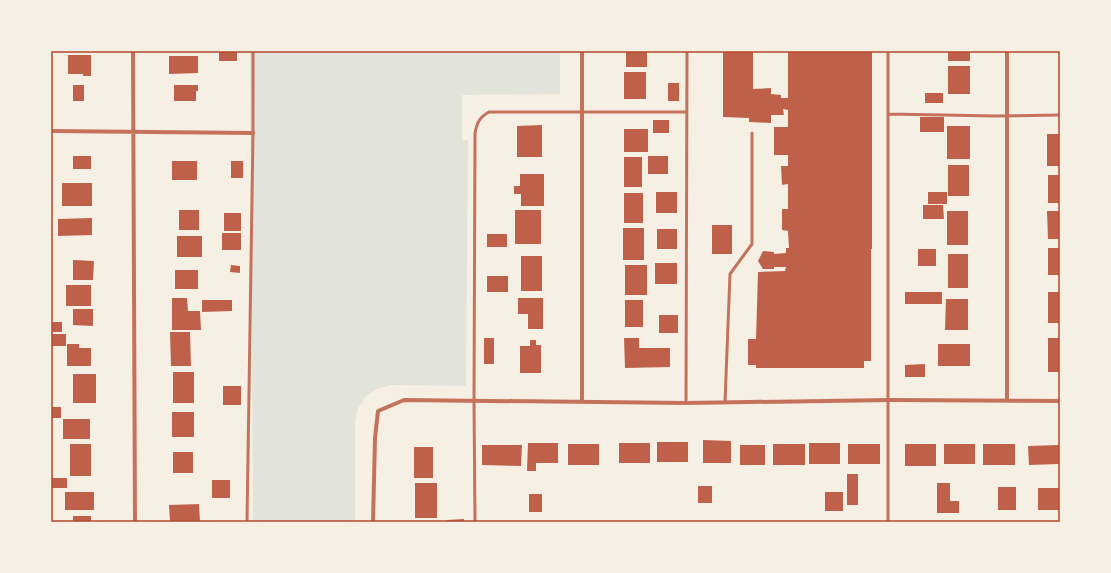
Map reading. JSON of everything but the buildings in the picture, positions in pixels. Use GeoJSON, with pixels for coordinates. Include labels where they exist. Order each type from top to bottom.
{"type":"FeatureCollection","features":[{"type":"Feature","properties":{"kind":"street"},"geometry":{"type":"LineString","coordinates":[[133,51],[134,522]]}},
{"type":"Feature","properties":{"kind":"street"},"geometry":{"type":"LineString","coordinates":[[582,51],[582,402]]}},
{"type":"Feature","properties":{"kind":"street"},"geometry":{"type":"LineString","coordinates":[[1007,51],[1007,400]]}},
{"type":"Feature","properties":{"kind":"street"},"geometry":{"type":"LineString","coordinates":[[51,131],[253,133]]}},
{"type":"Feature","properties":{"kind":"street"},"geometry":{"type":"LineString","coordinates":[[373,522],[375,438],[378,411],[404,400],[582,402],[889,400],[1060,401]]}},
{"type":"Feature","properties":{"kind":"lane"},"geometry":{"type":"LineString","coordinates":[[247,522],[253,51]]}},
{"type":"Feature","properties":{"kind":"lane"},"geometry":{"type":"LineString","coordinates":[[686,402],[687,51]]}},
{"type":"Feature","properties":{"kind":"lane"},"geometry":{"type":"LineString","coordinates":[[888,51],[888,522]]}},
{"type":"Feature","properties":{"kind":"lane"},"geometry":{"type":"LineString","coordinates":[[475,522],[475,133],[479,120],[483,115],[489,112],[686,112]]}},
{"type":"Feature","properties":{"kind":"lane"},"geometry":{"type":"LineString","coordinates":[[889,114],[1060,115]]}},
{"type":"Feature","properties":{"kind":"lane"},"geometry":{"type":"LineString","coordinates":[[725,402],[730,274],[752,244],[752,133]]}},
{"type":"Feature","properties":{"kind":"shaded area"},"geometry":{"type":"Polygon","coordinates":[[[250,51],[560,51],[560,94],[462,95],[462,140],[468,140],[466,386],[391,385],[377,389],[366,396],[358,408],[355,422],[355,522],[253,522],[250,51]]]}}]}
